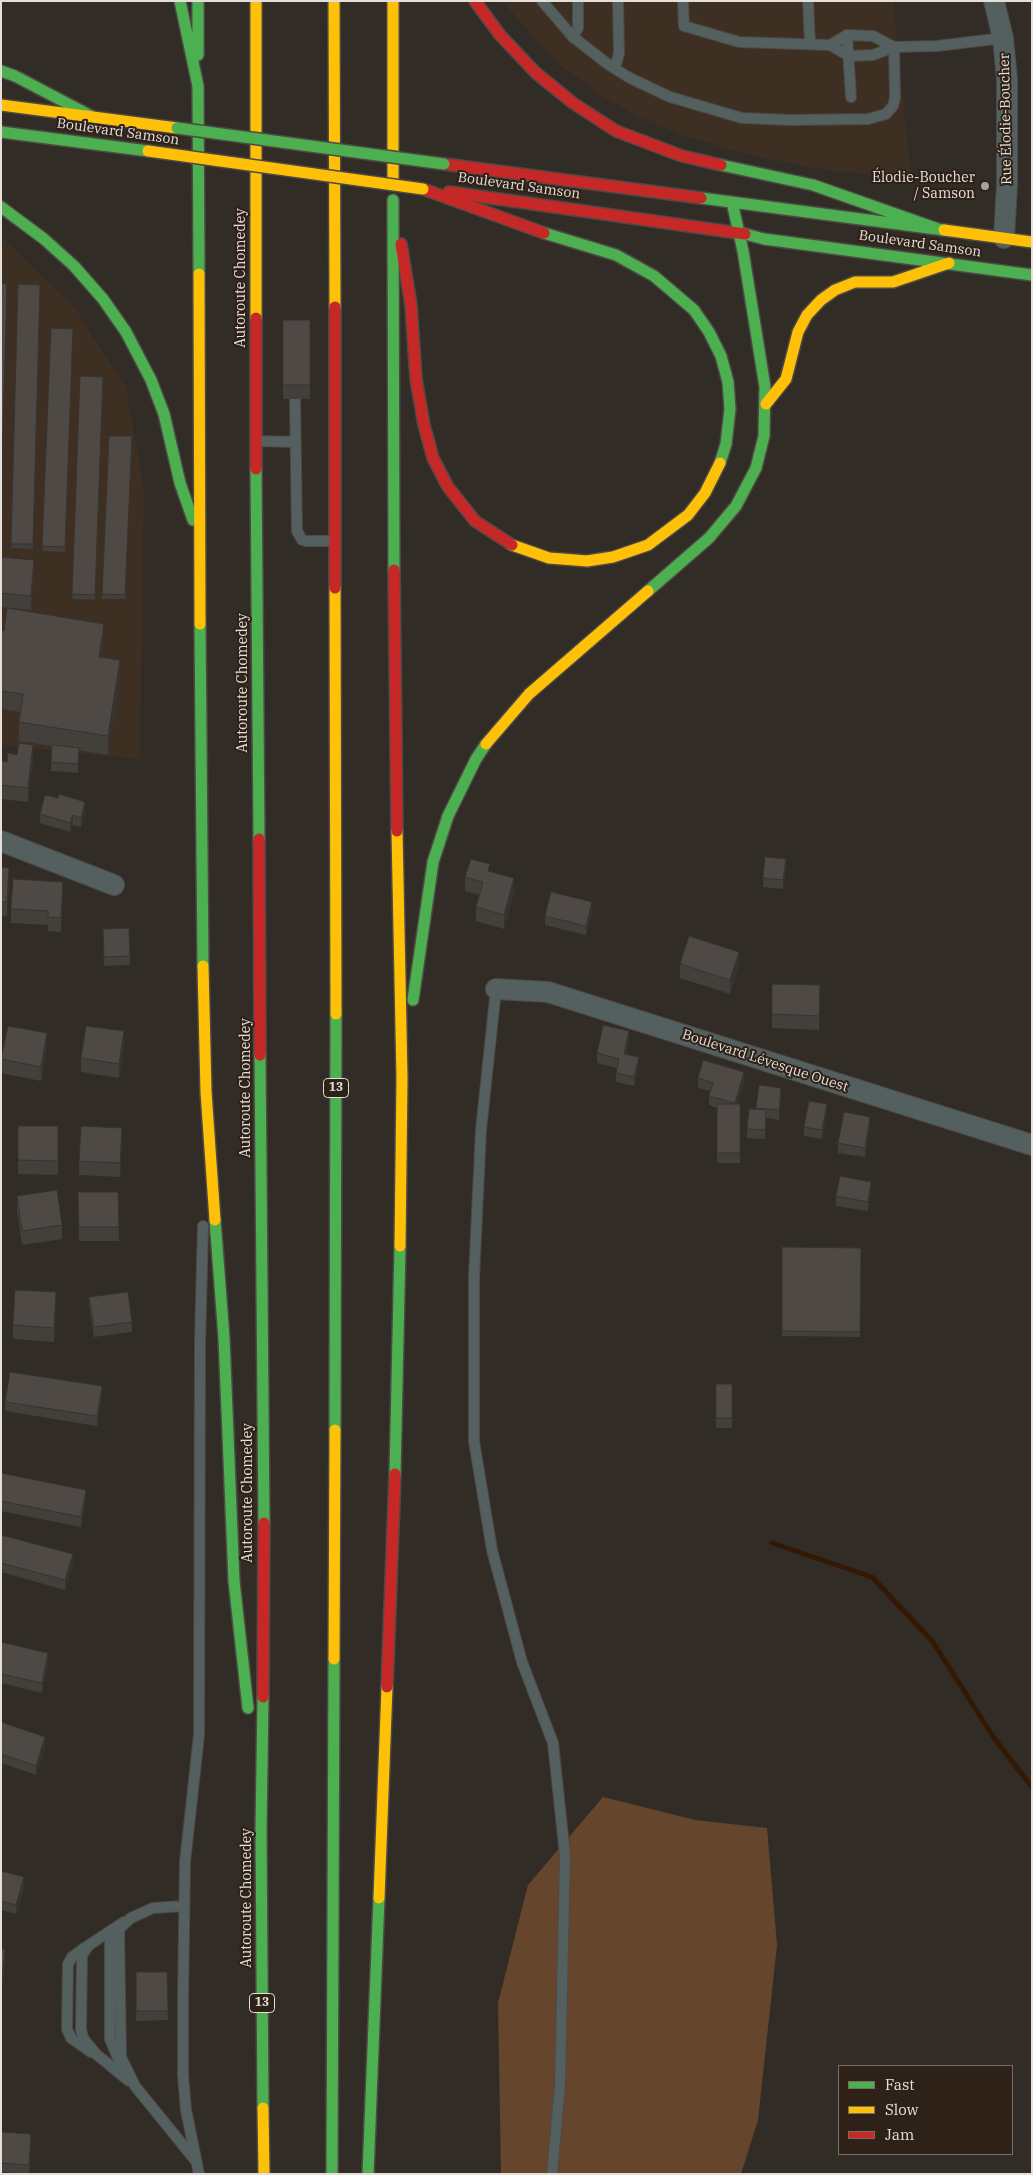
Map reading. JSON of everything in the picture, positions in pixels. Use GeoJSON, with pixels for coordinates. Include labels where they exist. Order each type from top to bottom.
{"type":"FeatureCollection","features":[{"type":"Feature","properties":{"kind":"main road"},"geometry":{"type":"LineString","coordinates":[[180,1],[198,86]]}},
{"type":"Feature","properties":{"kind":"main road"},"geometry":{"type":"LineString","coordinates":[[198,1],[200,851],[206,1092],[224,1338],[234,1581],[249,1716]]}},
{"type":"Feature","properties":{"kind":"main road","name":"Autoroute Chomedey"},"geometry":{"type":"LineString","coordinates":[[256,1],[256,441],[264,1566],[261,1831],[264,2174]]}},
{"type":"Feature","properties":{"kind":"main road","name":"13"},"geometry":{"type":"LineString","coordinates":[[332,2174],[336,1057],[334,1]]}},
{"type":"Feature","properties":{"kind":"main road"},"geometry":{"type":"LineString","coordinates":[[368,2174],[399,1387],[402,1078],[394,709],[393,1]]}},
{"type":"Feature","properties":{"kind":"main road"},"geometry":{"type":"LineString","coordinates":[[476,1],[500,35],[536,73],[566,98],[616,131],[682,156],[813,185],[941,230]]}},
{"type":"Feature","properties":{"kind":"main road"},"geometry":{"type":"LineString","coordinates":[[1,71],[15,76],[93,117]]}},
{"type":"Feature","properties":{"kind":"main road","name":"Boulevard Samson"},"geometry":{"type":"LineString","coordinates":[[1,105],[1032,242]]}},
{"type":"Feature","properties":{"kind":"main road","name":"Boulevard Samson"},"geometry":{"type":"LineString","coordinates":[[1,132],[423,189],[444,194],[738,232],[764,239],[1032,275]]}},
{"type":"Feature","properties":{"kind":"main road"},"geometry":{"type":"LineString","coordinates":[[393,200],[411,305],[416,379],[424,425],[433,458],[456,500],[475,521],[499,539],[536,555],[561,560],[587,561],[613,557],[648,545],[678,524],[697,505],[718,470],[726,444],[730,421],[729,388],[723,362],[709,332],[694,310],[675,292],[630,262],[444,194]]}},
{"type":"Feature","properties":{"kind":"main road"},"geometry":{"type":"LineString","coordinates":[[402,1078],[429,879],[442,830],[464,780],[493,734],[522,701],[692,554],[728,518],[744,494],[756,468],[764,436],[766,404],[762,367],[732,202]]}},
{"type":"Feature","properties":{"kind":"main road"},"geometry":{"type":"LineString","coordinates":[[1,207],[38,234],[74,266],[102,299],[126,332],[151,380],[164,414],[180,483],[200,538]]}},
{"type":"Feature","properties":{"kind":"main road"},"geometry":{"type":"LineString","coordinates":[[766,404],[786,379],[798,332],[808,315],[821,300],[836,290],[855,282],[892,282],[949,263]]}},
{"type":"Feature","properties":{"kind":"main road"},"geometry":{"type":"LineString","coordinates":[[251,1735],[261,1831]]}},
{"type":"Feature","properties":{"kind":"street","name":"Rue Élodie-Boucher"},"geometry":{"type":"LineString","coordinates":[[994,1],[1003,38],[1008,88],[1008,184],[1004,238]]}},
{"type":"Feature","properties":{"kind":"street"},"geometry":{"type":"LineString","coordinates":[[1,840],[114,885]]}},
{"type":"Feature","properties":{"kind":"street","name":"Boulevard Lévesque Ouest"},"geometry":{"type":"LineString","coordinates":[[496,989],[548,992],[1032,1145]]}},
{"type":"Feature","properties":{"kind":"lane"},"geometry":{"type":"LineString","coordinates":[[542,1],[573,36],[614,68],[670,97],[742,118],[791,120],[868,119],[886,114],[893,106],[895,98],[894,46]]}},
{"type":"Feature","properties":{"kind":"lane"},"geometry":{"type":"LineString","coordinates":[[573,36],[578,28],[578,1]]}},
{"type":"Feature","properties":{"kind":"lane"},"geometry":{"type":"LineString","coordinates":[[614,68],[619,53],[618,1]]}},
{"type":"Feature","properties":{"kind":"lane"},"geometry":{"type":"LineString","coordinates":[[683,1],[684,26],[739,42],[830,45],[849,56],[873,55],[894,46],[937,46],[1003,38]]}},
{"type":"Feature","properties":{"kind":"lane"},"geometry":{"type":"LineString","coordinates":[[808,1],[810,44]]}},
{"type":"Feature","properties":{"kind":"lane"},"geometry":{"type":"LineString","coordinates":[[830,45],[847,35],[873,36],[894,46]]}},
{"type":"Feature","properties":{"kind":"lane"},"geometry":{"type":"LineString","coordinates":[[847,35],[852,97]]}},
{"type":"Feature","properties":{"kind":"lane"},"geometry":{"type":"LineString","coordinates":[[295,399],[297,531],[302,540],[335,541]]}},
{"type":"Feature","properties":{"kind":"lane"},"geometry":{"type":"LineString","coordinates":[[256,441],[296,442]]}},
{"type":"Feature","properties":{"kind":"lane"},"geometry":{"type":"LineString","coordinates":[[496,989],[481,1130],[474,1277],[474,1441],[492,1550],[499,1578],[522,1662],[553,1742],[564,1855],[560,2085],[552,2174]]}},
{"type":"Feature","properties":{"kind":"lane"},"geometry":{"type":"LineString","coordinates":[[199,2169],[186,2110],[183,2075],[184,1862],[199,1735],[200,1342],[206,1092]]}},
{"type":"Feature","properties":{"kind":"lane"},"geometry":{"type":"LineString","coordinates":[[136,2086],[96,2054],[83,2038],[81,2029],[80,1960],[84,1950],[97,1939],[131,1918],[153,1908],[184,1906]]}},
{"type":"Feature","properties":{"kind":"lane"},"geometry":{"type":"LineString","coordinates":[[131,1918],[121,1927],[119,1932],[121,2057],[136,2086],[199,2169]]}},
{"type":"Feature","properties":{"kind":"shaded area"},"geometry":{"type":"Polygon","coordinates":[[[502,1],[893,1],[911,176],[836,172],[759,157],[684,136],[637,116],[606,98],[559,65],[502,1]]]}},
{"type":"Feature","properties":{"kind":"shaded area"},"geometry":{"type":"Polygon","coordinates":[[[1,236],[75,308],[126,388],[144,490],[140,759],[1,745],[1,236]]]}},
{"type":"Feature","properties":{"kind":"shaded area"},"geometry":{"type":"Polygon","coordinates":[[[603,1797],[695,1820],[767,1828],[777,1945],[758,2120],[741,2174],[501,2174],[498,2003],[528,1885],[603,1797]]]}},
{"type":"Feature","properties":{"kind":"building"},"geometry":{"type":"Polygon","coordinates":[[[1,283],[7,284],[1,506],[1,283]]]}},
{"type":"Feature","properties":{"kind":"building"},"geometry":{"type":"Polygon","coordinates":[[[18,284],[40,285],[33,544],[11,544],[18,284]]]}},
{"type":"Feature","properties":{"kind":"building"},"geometry":{"type":"Polygon","coordinates":[[[283,320],[310,320],[310,385],[283,385],[283,320]]]}},
{"type":"Feature","properties":{"kind":"building"},"geometry":{"type":"Polygon","coordinates":[[[51,328],[73,329],[65,547],[42,546],[51,328]]]}},
{"type":"Feature","properties":{"kind":"building"},"geometry":{"type":"Polygon","coordinates":[[[80,376],[103,377],[95,595],[72,594],[80,376]]]}},
{"type":"Feature","properties":{"kind":"building"},"geometry":{"type":"Polygon","coordinates":[[[109,436],[132,436],[125,595],[102,594],[109,436]]]}},
{"type":"Feature","properties":{"kind":"building"},"geometry":{"type":"Polygon","coordinates":[[[1,557],[34,560],[31,596],[1,593],[1,557]]]}},
{"type":"Feature","properties":{"kind":"building"},"geometry":{"type":"Polygon","coordinates":[[[7,608],[104,624],[99,657],[120,660],[108,736],[19,722],[23,694],[1,691],[1,630],[4,631],[7,608]]]}},
{"type":"Feature","properties":{"kind":"building"},"geometry":{"type":"Polygon","coordinates":[[[19,743],[33,745],[28,788],[1,785],[1,761],[7,762],[8,753],[17,755],[19,743]]]}},
{"type":"Feature","properties":{"kind":"building"},"geometry":{"type":"Polygon","coordinates":[[[52,745],[79,748],[78,764],[51,762],[52,745]]]}},
{"type":"Feature","properties":{"kind":"building"},"geometry":{"type":"Polygon","coordinates":[[[59,794],[85,802],[81,818],[73,815],[70,823],[40,814],[45,795],[58,798],[59,794]]]}},
{"type":"Feature","properties":{"kind":"building"},"geometry":{"type":"Polygon","coordinates":[[[765,857],[786,859],[783,880],[763,878],[765,857]]]}},
{"type":"Feature","properties":{"kind":"building"},"geometry":{"type":"Polygon","coordinates":[[[471,859],[490,864],[488,871],[514,878],[504,915],[476,907],[483,882],[465,877],[471,859]]]}},
{"type":"Feature","properties":{"kind":"building"},"geometry":{"type":"Polygon","coordinates":[[[1,867],[9,868],[7,902],[1,902],[1,867]]]}},
{"type":"Feature","properties":{"kind":"building"},"geometry":{"type":"Polygon","coordinates":[[[13,879],[63,882],[61,918],[48,917],[48,911],[11,909],[13,879]]]}},
{"type":"Feature","properties":{"kind":"building"},"geometry":{"type":"Polygon","coordinates":[[[551,892],[592,902],[586,926],[545,916],[551,892]]]}},
{"type":"Feature","properties":{"kind":"building"},"geometry":{"type":"Polygon","coordinates":[[[129,928],[130,956],[104,957],[103,929],[129,928]]]}},
{"type":"Feature","properties":{"kind":"building"},"geometry":{"type":"Polygon","coordinates":[[[689,936],[739,952],[730,980],[680,964],[689,936]]]}},
{"type":"Feature","properties":{"kind":"building"},"geometry":{"type":"Polygon","coordinates":[[[772,984],[820,985],[819,1016],[772,1014],[772,984]]]}},
{"type":"Feature","properties":{"kind":"building"},"geometry":{"type":"Polygon","coordinates":[[[603,1025],[629,1031],[624,1054],[639,1057],[634,1077],[616,1073],[619,1059],[597,1053],[603,1025]]]}},
{"type":"Feature","properties":{"kind":"building"},"geometry":{"type":"Polygon","coordinates":[[[8,1026],[47,1033],[41,1067],[1,1059],[8,1026]]]}},
{"type":"Feature","properties":{"kind":"building"},"geometry":{"type":"Polygon","coordinates":[[[86,1026],[124,1031],[119,1064],[81,1058],[86,1026]]]}},
{"type":"Feature","properties":{"kind":"building"},"geometry":{"type":"Polygon","coordinates":[[[703,1060],[744,1072],[735,1103],[709,1096],[713,1083],[698,1078],[703,1060]]]}},
{"type":"Feature","properties":{"kind":"building"},"geometry":{"type":"Polygon","coordinates":[[[759,1085],[781,1088],[779,1110],[756,1108],[759,1085]]]}},
{"type":"Feature","properties":{"kind":"building"},"geometry":{"type":"Polygon","coordinates":[[[809,1101],[827,1104],[822,1130],[804,1127],[809,1101]]]}},
{"type":"Feature","properties":{"kind":"building"},"geometry":{"type":"Polygon","coordinates":[[[717,1104],[740,1104],[740,1153],[717,1153],[717,1104]]]}},
{"type":"Feature","properties":{"kind":"building"},"geometry":{"type":"Polygon","coordinates":[[[749,1109],[766,1110],[765,1130],[747,1129],[749,1109]]]}},
{"type":"Feature","properties":{"kind":"building"},"geometry":{"type":"Polygon","coordinates":[[[844,1112],[870,1117],[865,1148],[838,1143],[844,1112]]]}},
{"type":"Feature","properties":{"kind":"building"},"geometry":{"type":"Polygon","coordinates":[[[18,1126],[58,1126],[58,1161],[18,1160],[18,1126]]]}},
{"type":"Feature","properties":{"kind":"building"},"geometry":{"type":"Polygon","coordinates":[[[81,1126],[122,1128],[120,1163],[79,1161],[81,1126]]]}},
{"type":"Feature","properties":{"kind":"building"},"geometry":{"type":"Polygon","coordinates":[[[840,1176],[871,1182],[868,1202],[836,1196],[840,1176]]]}},
{"type":"Feature","properties":{"kind":"building"},"geometry":{"type":"Polygon","coordinates":[[[57,1190],[62,1225],[22,1231],[17,1196],[57,1190]]]}},
{"type":"Feature","properties":{"kind":"building"},"geometry":{"type":"Polygon","coordinates":[[[78,1192],[118,1192],[119,1227],[79,1227],[78,1192]]]}},
{"type":"Feature","properties":{"kind":"building"},"geometry":{"type":"Polygon","coordinates":[[[782,1247],[861,1248],[860,1332],[782,1331],[782,1247]]]}},
{"type":"Feature","properties":{"kind":"building"},"geometry":{"type":"Polygon","coordinates":[[[15,1290],[56,1292],[54,1328],[13,1325],[15,1290]]]}},
{"type":"Feature","properties":{"kind":"building"},"geometry":{"type":"Polygon","coordinates":[[[128,1292],[132,1322],[94,1327],[89,1297],[128,1292]]]}},
{"type":"Feature","properties":{"kind":"building"},"geometry":{"type":"Polygon","coordinates":[[[10,1372],[102,1386],[97,1416],[5,1402],[10,1372]]]}},
{"type":"Feature","properties":{"kind":"building"},"geometry":{"type":"Polygon","coordinates":[[[716,1384],[732,1384],[732,1418],[716,1418],[716,1384]]]}},
{"type":"Feature","properties":{"kind":"building"},"geometry":{"type":"Polygon","coordinates":[[[1,1473],[86,1490],[81,1517],[1,1501],[1,1473]]]}},
{"type":"Feature","properties":{"kind":"building"},"geometry":{"type":"Polygon","coordinates":[[[1,1535],[73,1554],[65,1580],[1,1563],[1,1535]]]}},
{"type":"Feature","properties":{"kind":"building"},"geometry":{"type":"Polygon","coordinates":[[[1,1642],[48,1653],[42,1683],[1,1674],[1,1642]]]}},
{"type":"Feature","properties":{"kind":"building"},"geometry":{"type":"Polygon","coordinates":[[[1,1722],[45,1737],[36,1766],[1,1754],[1,1722]]]}},
{"type":"Feature","properties":{"kind":"building"},"geometry":{"type":"Polygon","coordinates":[[[1,1871],[24,1877],[16,1905],[1,1901],[1,1871]]]}},
{"type":"Feature","properties":{"kind":"building"},"geometry":{"type":"Polygon","coordinates":[[[1,1949],[5,1949],[2,1980],[1,1980],[1,1949]]]}},
{"type":"Feature","properties":{"kind":"building"},"geometry":{"type":"Polygon","coordinates":[[[136,1972],[167,1972],[168,2011],[136,2011],[136,1972]]]}},
{"type":"Feature","properties":{"kind":"building"},"geometry":{"type":"Polygon","coordinates":[[[1,2132],[31,2134],[29,2165],[1,2163],[1,2132]]]}},
{"type":"Feature","properties":{"kind":"waterway"},"geometry":{"type":"LineString","coordinates":[[772,1543],[872,1577],[933,1642],[994,1738],[1032,1787]]}},
{"type":"Feature","properties":{"kind":"traffic: fast"},"geometry":{"type":"LineString","coordinates":[[180,1],[198,86],[199,274]]}},
{"type":"Feature","properties":{"kind":"traffic: fast"},"geometry":{"type":"LineString","coordinates":[[198,1],[198,55]]}},
{"type":"Feature","properties":{"kind":"traffic: fast"},"geometry":{"type":"LineString","coordinates":[[1,71],[15,76],[93,117]]}},
{"type":"Feature","properties":{"kind":"traffic: fast"},"geometry":{"type":"LineString","coordinates":[[177,128],[444,164]]}},
{"type":"Feature","properties":{"kind":"traffic: fast"},"geometry":{"type":"LineString","coordinates":[[1,132],[148,151]]}},
{"type":"Feature","properties":{"kind":"traffic: fast"},"geometry":{"type":"LineString","coordinates":[[721,165],[813,185],[941,230]]}},
{"type":"Feature","properties":{"kind":"traffic: fast"},"geometry":{"type":"LineString","coordinates":[[701,198],[944,230]]}},
{"type":"Feature","properties":{"kind":"traffic: fast"},"geometry":{"type":"LineString","coordinates":[[393,200],[394,570]]}},
{"type":"Feature","properties":{"kind":"traffic: fast"},"geometry":{"type":"LineString","coordinates":[[648,591],[709,538],[736,506],[756,468],[764,436],[765,387],[743,251],[732,202]]}},
{"type":"Feature","properties":{"kind":"traffic: fast"},"geometry":{"type":"LineString","coordinates":[[1,207],[44,239],[74,266],[103,299],[126,332],[151,380],[164,414],[180,483],[193,520]]}},
{"type":"Feature","properties":{"kind":"traffic: fast"},"geometry":{"type":"LineString","coordinates":[[544,233],[616,255],[654,276],[694,310],[709,332],[721,356],[728,382],[730,409],[726,444],[720,463]]}},
{"type":"Feature","properties":{"kind":"traffic: fast"},"geometry":{"type":"LineString","coordinates":[[745,234],[764,239],[1032,275]]}},
{"type":"Feature","properties":{"kind":"traffic: fast"},"geometry":{"type":"LineString","coordinates":[[256,469],[259,839]]}},
{"type":"Feature","properties":{"kind":"traffic: fast"},"geometry":{"type":"LineString","coordinates":[[200,624],[203,966]]}},
{"type":"Feature","properties":{"kind":"traffic: fast"},"geometry":{"type":"LineString","coordinates":[[413,1000],[433,862],[448,816],[476,759],[486,744]]}},
{"type":"Feature","properties":{"kind":"traffic: fast"},"geometry":{"type":"LineString","coordinates":[[335,1430],[336,1014]]}},
{"type":"Feature","properties":{"kind":"traffic: fast"},"geometry":{"type":"LineString","coordinates":[[260,1055],[264,1523]]}},
{"type":"Feature","properties":{"kind":"traffic: fast"},"geometry":{"type":"LineString","coordinates":[[215,1220],[224,1338],[234,1581],[248,1708]]}},
{"type":"Feature","properties":{"kind":"traffic: fast"},"geometry":{"type":"LineString","coordinates":[[395,1474],[400,1246]]}},
{"type":"Feature","properties":{"kind":"traffic: fast"},"geometry":{"type":"LineString","coordinates":[[332,2174],[334,1659]]}},
{"type":"Feature","properties":{"kind":"traffic: fast"},"geometry":{"type":"LineString","coordinates":[[263,1697],[261,1831],[263,2108]]}},
{"type":"Feature","properties":{"kind":"traffic: fast"},"geometry":{"type":"LineString","coordinates":[[368,2174],[379,1898]]}},
{"type":"Feature","properties":{"kind":"traffic: slow"},"geometry":{"type":"LineString","coordinates":[[256,1],[256,318]]}},
{"type":"Feature","properties":{"kind":"traffic: slow"},"geometry":{"type":"LineString","coordinates":[[334,1],[335,307]]}},
{"type":"Feature","properties":{"kind":"traffic: slow"},"geometry":{"type":"LineString","coordinates":[[393,1],[393,179]]}},
{"type":"Feature","properties":{"kind":"traffic: slow"},"geometry":{"type":"LineString","coordinates":[[1,105],[177,128]]}},
{"type":"Feature","properties":{"kind":"traffic: slow"},"geometry":{"type":"LineString","coordinates":[[148,151],[423,189]]}},
{"type":"Feature","properties":{"kind":"traffic: slow"},"geometry":{"type":"LineString","coordinates":[[944,230],[1032,242]]}},
{"type":"Feature","properties":{"kind":"traffic: slow"},"geometry":{"type":"LineString","coordinates":[[766,404],[786,379],[798,332],[807,315],[821,300],[835,290],[855,282],[893,282],[949,263]]}},
{"type":"Feature","properties":{"kind":"traffic: slow"},"geometry":{"type":"LineString","coordinates":[[199,274],[200,624]]}},
{"type":"Feature","properties":{"kind":"traffic: slow"},"geometry":{"type":"LineString","coordinates":[[512,545],[549,558],[587,561],[613,557],[648,545],[688,515],[705,493],[720,463]]}},
{"type":"Feature","properties":{"kind":"traffic: slow"},"geometry":{"type":"LineString","coordinates":[[335,588],[336,1014]]}},
{"type":"Feature","properties":{"kind":"traffic: slow"},"geometry":{"type":"LineString","coordinates":[[486,744],[529,694],[648,591]]}},
{"type":"Feature","properties":{"kind":"traffic: slow"},"geometry":{"type":"LineString","coordinates":[[397,831],[402,1078],[400,1246]]}},
{"type":"Feature","properties":{"kind":"traffic: slow"},"geometry":{"type":"LineString","coordinates":[[203,966],[206,1092],[215,1220]]}},
{"type":"Feature","properties":{"kind":"traffic: slow"},"geometry":{"type":"LineString","coordinates":[[334,1659],[335,1430]]}},
{"type":"Feature","properties":{"kind":"traffic: slow"},"geometry":{"type":"LineString","coordinates":[[379,1898],[387,1687]]}},
{"type":"Feature","properties":{"kind":"traffic: slow"},"geometry":{"type":"LineString","coordinates":[[263,2108],[264,2174]]}},
{"type":"Feature","properties":{"kind":"traffic: jam"},"geometry":{"type":"LineString","coordinates":[[475,1],[500,35],[536,73],[573,103],[616,131],[682,156],[721,165]]}},
{"type":"Feature","properties":{"kind":"traffic: jam"},"geometry":{"type":"LineString","coordinates":[[444,164],[701,198]]}},
{"type":"Feature","properties":{"kind":"traffic: jam"},"geometry":{"type":"LineString","coordinates":[[423,189],[544,233]]}},
{"type":"Feature","properties":{"kind":"traffic: jam"},"geometry":{"type":"LineString","coordinates":[[449,192],[745,234]]}},
{"type":"Feature","properties":{"kind":"traffic: jam"},"geometry":{"type":"LineString","coordinates":[[401,244],[411,305],[416,379],[424,425],[433,458],[448,487],[475,521],[512,545]]}},
{"type":"Feature","properties":{"kind":"traffic: jam"},"geometry":{"type":"LineString","coordinates":[[335,307],[335,588]]}},
{"type":"Feature","properties":{"kind":"traffic: jam"},"geometry":{"type":"LineString","coordinates":[[256,318],[256,469]]}},
{"type":"Feature","properties":{"kind":"traffic: jam"},"geometry":{"type":"LineString","coordinates":[[394,570],[397,831]]}},
{"type":"Feature","properties":{"kind":"traffic: jam"},"geometry":{"type":"LineString","coordinates":[[259,839],[260,1055]]}},
{"type":"Feature","properties":{"kind":"traffic: jam"},"geometry":{"type":"LineString","coordinates":[[387,1687],[395,1474]]}},
{"type":"Feature","properties":{"kind":"traffic: jam"},"geometry":{"type":"LineString","coordinates":[[263,1697],[264,1523]]}},
{"type":"Feature","properties":{"kind":"place","name":"Élodie-Boucher / Samson"},"geometry":{"type":"Point","coordinates":[985,186]}}]}
